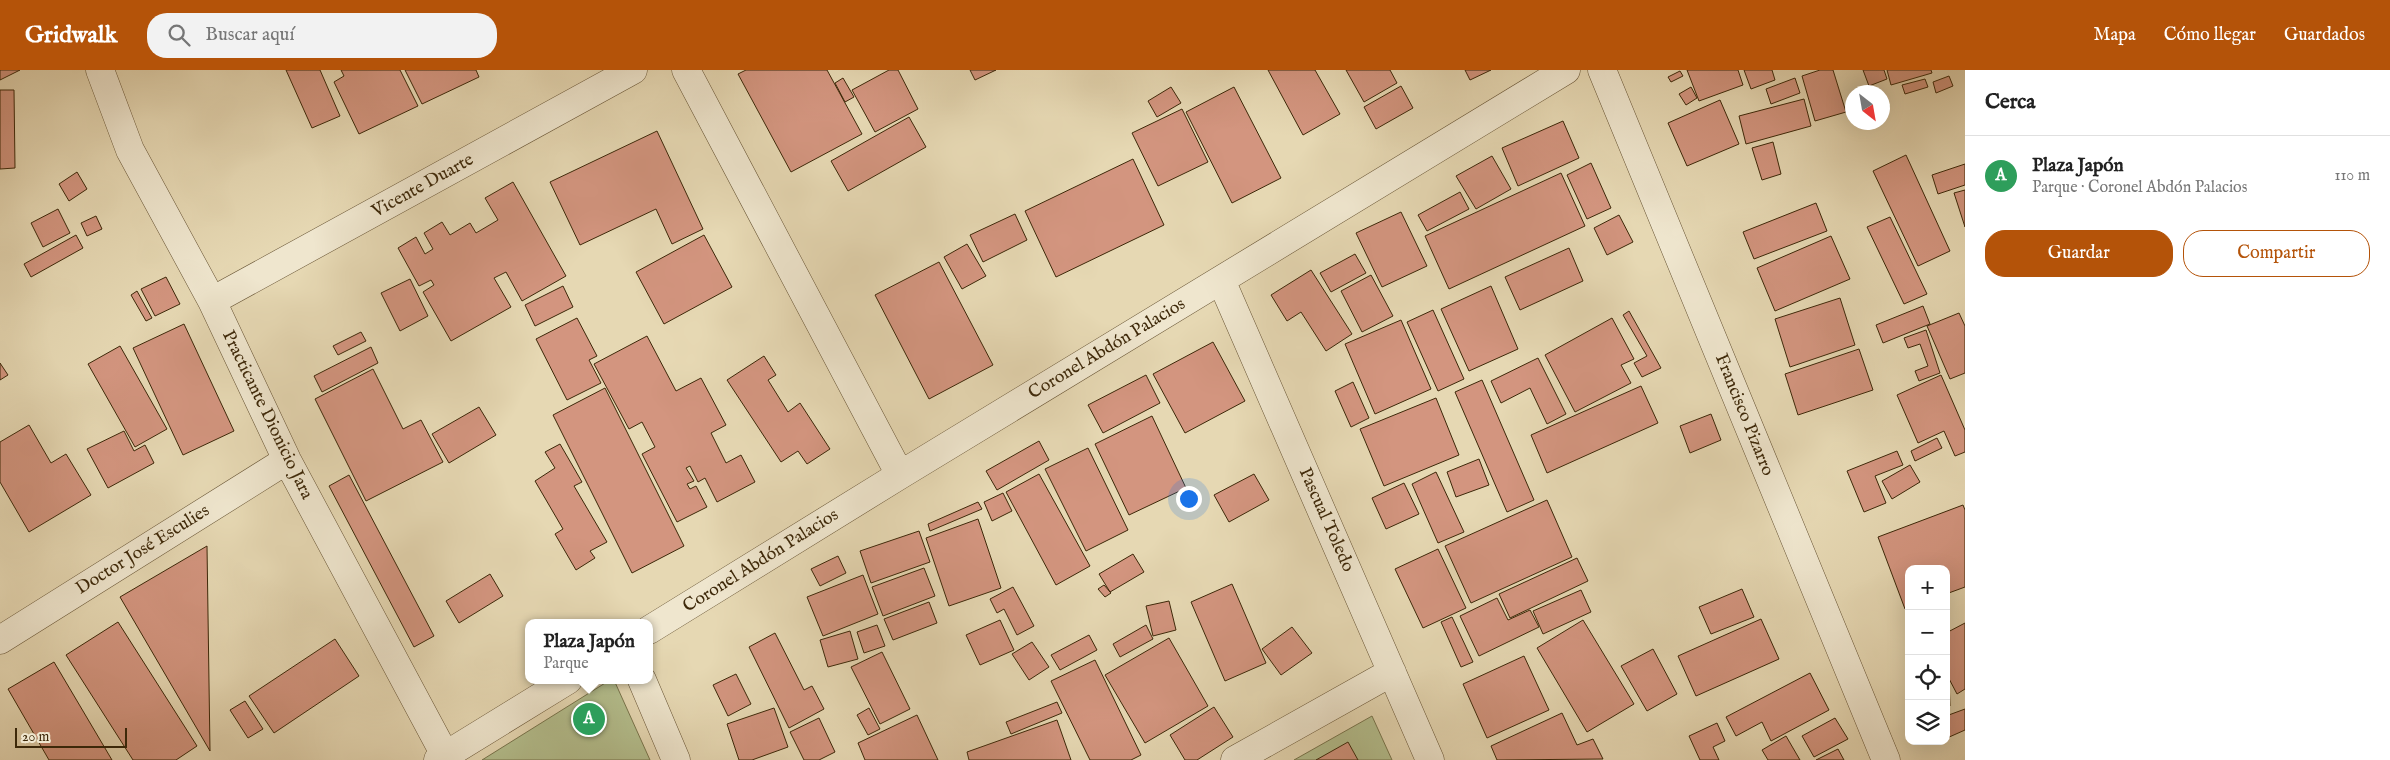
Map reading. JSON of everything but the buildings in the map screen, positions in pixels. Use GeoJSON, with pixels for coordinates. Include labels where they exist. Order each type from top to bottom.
{"type":"FeatureCollection","features":[{"type":"Feature","properties":{"kind":"street","name":"Practicante Dionicio Jara"},"geometry":{"type":"LineString","coordinates":[[100,70],[130,150],[212,301],[287,460],[441,758]]}},
{"type":"Feature","properties":{"kind":"street","name":"Vicente Duarte"},"geometry":{"type":"LineString","coordinates":[[212,301],[634,70]]}},
{"type":"Feature","properties":{"kind":"street"},"geometry":{"type":"LineString","coordinates":[[686,70],[900,474]]}},
{"type":"Feature","properties":{"kind":"street","name":"Coronel Abdón Palacios"},"geometry":{"type":"LineString","coordinates":[[653,628],[900,474],[1566,70]]}},
{"type":"Feature","properties":{"kind":"street","name":"Francisco Pizarro"},"geometry":{"type":"LineString","coordinates":[[1602,70],[1886,760]]}},
{"type":"Feature","properties":{"kind":"street","name":"Pascual Toledo"},"geometry":{"type":"LineString","coordinates":[[1221,280],[1430,760]]}},
{"type":"Feature","properties":{"kind":"street","name":"Doctor José Esculies"},"geometry":{"type":"LineString","coordinates":[[0,640],[287,460]]}},
{"type":"Feature","properties":{"kind":"street"},"geometry":{"type":"LineString","coordinates":[[1235,760],[1392,672]]}},
{"type":"Feature","properties":{"kind":"street"},"geometry":{"type":"LineString","coordinates":[[441,758],[561,684]]}},
{"type":"Feature","properties":{"kind":"street"},"geometry":{"type":"LineString","coordinates":[[644,684],[676,760]]}},
{"type":"Feature","properties":{"kind":"green space"},"geometry":{"type":"Polygon","coordinates":[[[604,684],[616,684],[650,760],[482,760],[604,684]]]}},
{"type":"Feature","properties":{"kind":"green space"},"geometry":{"type":"Polygon","coordinates":[[[1372,716],[1392,760],[1294,760],[1372,716]]]}},
{"type":"Feature","properties":{"kind":"place","name":"Plaza Japón"},"geometry":{"type":"Point","coordinates":[589,719]}}]}
